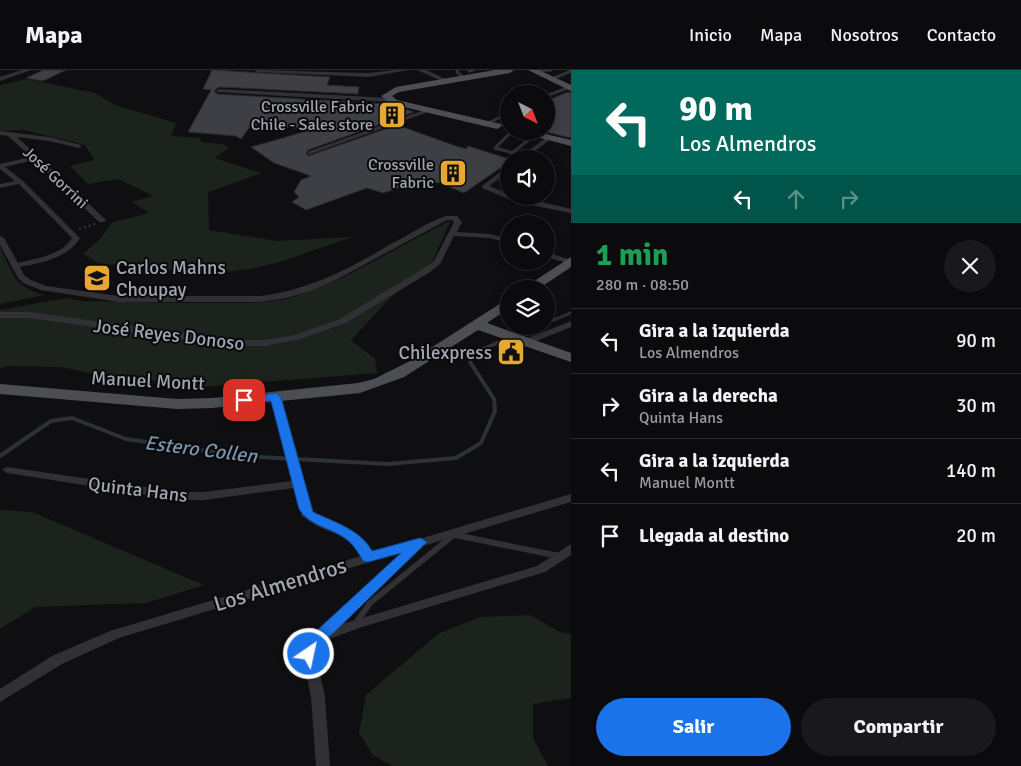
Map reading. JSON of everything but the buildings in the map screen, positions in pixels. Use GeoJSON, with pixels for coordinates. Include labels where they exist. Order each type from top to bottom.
{"type":"FeatureCollection","features":[{"type":"Feature","properties":{"kind":"main road"},"geometry":{"type":"LineString","coordinates":[[388,96],[446,81],[465,72],[483,74],[510,70]]}},
{"type":"Feature","properties":{"kind":"main road"},"geometry":{"type":"LineString","coordinates":[[533,70],[552,72],[570,88]]}},
{"type":"Feature","properties":{"kind":"main road"},"geometry":{"type":"LineString","coordinates":[[388,96],[428,110],[500,127]]}},
{"type":"Feature","properties":{"kind":"main road"},"geometry":{"type":"LineString","coordinates":[[555,139],[571,143]]}},
{"type":"Feature","properties":{"kind":"main road"},"geometry":{"type":"LineString","coordinates":[[542,280],[571,261]]}},
{"type":"Feature","properties":{"kind":"main road","name":"Manuel Montt"},"geometry":{"type":"LineString","coordinates":[[0,389],[177,404],[348,390],[383,382],[403,372],[500,308]]}},
{"type":"Feature","properties":{"kind":"main road"},"geometry":{"type":"LineString","coordinates":[[475,324],[571,358]]}},
{"type":"Feature","properties":{"kind":"street"},"geometry":{"type":"LineString","coordinates":[[0,78],[28,70]]}},
{"type":"Feature","properties":{"kind":"street"},"geometry":{"type":"LineString","coordinates":[[257,70],[370,75],[406,70]]}},
{"type":"Feature","properties":{"kind":"street"},"geometry":{"type":"LineString","coordinates":[[420,70],[446,81]]}},
{"type":"Feature","properties":{"kind":"street"},"geometry":{"type":"LineString","coordinates":[[219,92],[366,98],[388,96]]}},
{"type":"Feature","properties":{"kind":"street"},"geometry":{"type":"LineString","coordinates":[[0,133],[49,139],[79,146]]}},
{"type":"Feature","properties":{"kind":"street","name":"José Gorrini"},"geometry":{"type":"LineString","coordinates":[[10,134],[102,220]]}},
{"type":"Feature","properties":{"kind":"street"},"geometry":{"type":"LineString","coordinates":[[532,150],[546,140]]}},
{"type":"Feature","properties":{"kind":"street"},"geometry":{"type":"LineString","coordinates":[[0,166],[36,158]]}},
{"type":"Feature","properties":{"kind":"street"},"geometry":{"type":"LineString","coordinates":[[0,166],[21,182],[76,238],[71,246],[46,258],[15,266]]}},
{"type":"Feature","properties":{"kind":"street"},"geometry":{"type":"LineString","coordinates":[[500,174],[484,186],[500,193]]}},
{"type":"Feature","properties":{"kind":"street"},"geometry":{"type":"LineString","coordinates":[[0,186],[21,182]]}},
{"type":"Feature","properties":{"kind":"street"},"geometry":{"type":"LineString","coordinates":[[543,205],[571,211]]}},
{"type":"Feature","properties":{"kind":"street"},"geometry":{"type":"LineString","coordinates":[[0,238],[24,279],[33,285],[108,298],[266,299],[283,296],[350,270],[446,218],[458,221],[452,234],[490,236],[500,239]]}},
{"type":"Feature","properties":{"kind":"street","name":"José Reyes Donoso"},"geometry":{"type":"LineString","coordinates":[[0,315],[30,315],[230,343],[281,341],[333,326],[417,278],[437,262],[452,234]]}},
{"type":"Feature","properties":{"kind":"street"},"geometry":{"type":"LineString","coordinates":[[555,257],[571,261]]}},
{"type":"Feature","properties":{"kind":"street"},"geometry":{"type":"LineString","coordinates":[[524,341],[571,324]]}},
{"type":"Feature","properties":{"kind":"street"},"geometry":{"type":"LineString","coordinates":[[276,397],[298,484],[309,516],[350,535],[363,547],[368,557]]}},
{"type":"Feature","properties":{"kind":"street","name":"Quinta Hans"},"geometry":{"type":"LineString","coordinates":[[7,470],[188,496],[298,484]]}},
{"type":"Feature","properties":{"kind":"street","name":"Los Almendros"},"geometry":{"type":"LineString","coordinates":[[0,696],[57,660],[115,634],[571,498]]}},
{"type":"Feature","properties":{"kind":"street"},"geometry":{"type":"LineString","coordinates":[[323,766],[318,697],[309,654],[318,638],[420,542]]}},
{"type":"Feature","properties":{"kind":"street"},"geometry":{"type":"LineString","coordinates":[[318,638],[354,624],[534,571],[566,552]]}},
{"type":"Feature","properties":{"kind":"lane"},"geometry":{"type":"LineString","coordinates":[[552,72],[564,74],[571,71]]}},
{"type":"Feature","properties":{"kind":"lane"},"geometry":{"type":"LineString","coordinates":[[552,72],[564,74]]}},
{"type":"Feature","properties":{"kind":"lane"},"geometry":{"type":"LineString","coordinates":[[555,93],[570,88]]}},
{"type":"Feature","properties":{"kind":"lane"},"geometry":{"type":"LineString","coordinates":[[309,153],[428,110]]}},
{"type":"Feature","properties":{"kind":"lane"},"geometry":{"type":"LineString","coordinates":[[486,124],[500,117]]}},
{"type":"Feature","properties":{"kind":"lane"},"geometry":{"type":"LineString","coordinates":[[502,150],[495,148],[503,140]]}},
{"type":"Feature","properties":{"kind":"lane"},"geometry":{"type":"LineString","coordinates":[[516,150],[529,140]]}},
{"type":"Feature","properties":{"kind":"lane"},"geometry":{"type":"LineString","coordinates":[[354,624],[370,603],[458,533],[566,552]]}},
{"type":"Feature","properties":{"kind":"path"},"geometry":{"type":"LineString","coordinates":[[70,231],[98,224],[102,220]]}},
{"type":"Feature","properties":{"kind":"shaded area"},"geometry":{"type":"Polygon","coordinates":[[[26,79],[95,93],[115,105],[176,123],[171,136],[200,138],[202,142],[221,144],[229,148],[214,158],[262,173],[208,192],[209,230],[277,241],[352,237],[280,262],[250,269],[207,274],[98,263],[83,254],[99,240],[113,222],[149,213],[132,202],[153,196],[118,179],[88,184],[70,166],[94,160],[85,145],[24,130],[0,131],[0,85],[26,79]]]}},
{"type":"Feature","properties":{"kind":"shaded area"},"geometry":{"type":"Polygon","coordinates":[[[451,220],[429,269],[405,282],[351,340],[375,359],[377,373],[201,387],[100,375],[61,367],[8,366],[0,368],[0,310],[66,298],[83,301],[175,303],[254,303],[288,299],[338,280],[451,220]]]}},
{"type":"Feature","properties":{"kind":"shaded area"},"geometry":{"type":"Polygon","coordinates":[[[0,247],[15,278],[26,288],[44,295],[0,304],[0,247]]]}},
{"type":"Feature","properties":{"kind":"shaded area"},"geometry":{"type":"Polygon","coordinates":[[[0,510],[32,512],[204,585],[146,603],[35,607],[0,629],[0,510]]]}},
{"type":"Feature","properties":{"kind":"shaded area"},"geometry":{"type":"Polygon","coordinates":[[[530,615],[560,632],[571,634],[571,698],[533,704],[533,738],[548,766],[392,766],[373,755],[359,733],[366,695],[438,634],[480,617],[530,615]]]}},
{"type":"Feature","properties":{"kind":"waterway","name":"Estero Collen"},"geometry":{"type":"LineString","coordinates":[[555,319],[571,313]]}},
{"type":"Feature","properties":{"kind":"waterway","name":"Estero Collen"},"geometry":{"type":"LineString","coordinates":[[0,456],[51,421],[72,418],[126,439],[241,456],[387,464],[456,458],[481,443],[495,411],[494,399],[470,362],[471,354],[509,338]]}},
{"type":"Feature","properties":{"kind":"place","name":"Crossville Fabric Chile - Sales store"},"geometry":{"type":"Point","coordinates":[392,115]}},
{"type":"Feature","properties":{"kind":"place","name":"Crossville Fabric"},"geometry":{"type":"Point","coordinates":[453,173]}},
{"type":"Feature","properties":{"kind":"place","name":"Carlos Mahns Choupay"},"geometry":{"type":"Point","coordinates":[97,278]}},
{"type":"Feature","properties":{"kind":"place","name":"Chilexpress"},"geometry":{"type":"Point","coordinates":[511,352]}},
{"type":"Feature","properties":{"kind":"route"},"geometry":{"type":"LineString","coordinates":[[244,400],[276,397],[306,513],[309,516],[350,535],[363,547],[368,557],[420,542],[318,638],[310,648],[309,654]]}}]}
